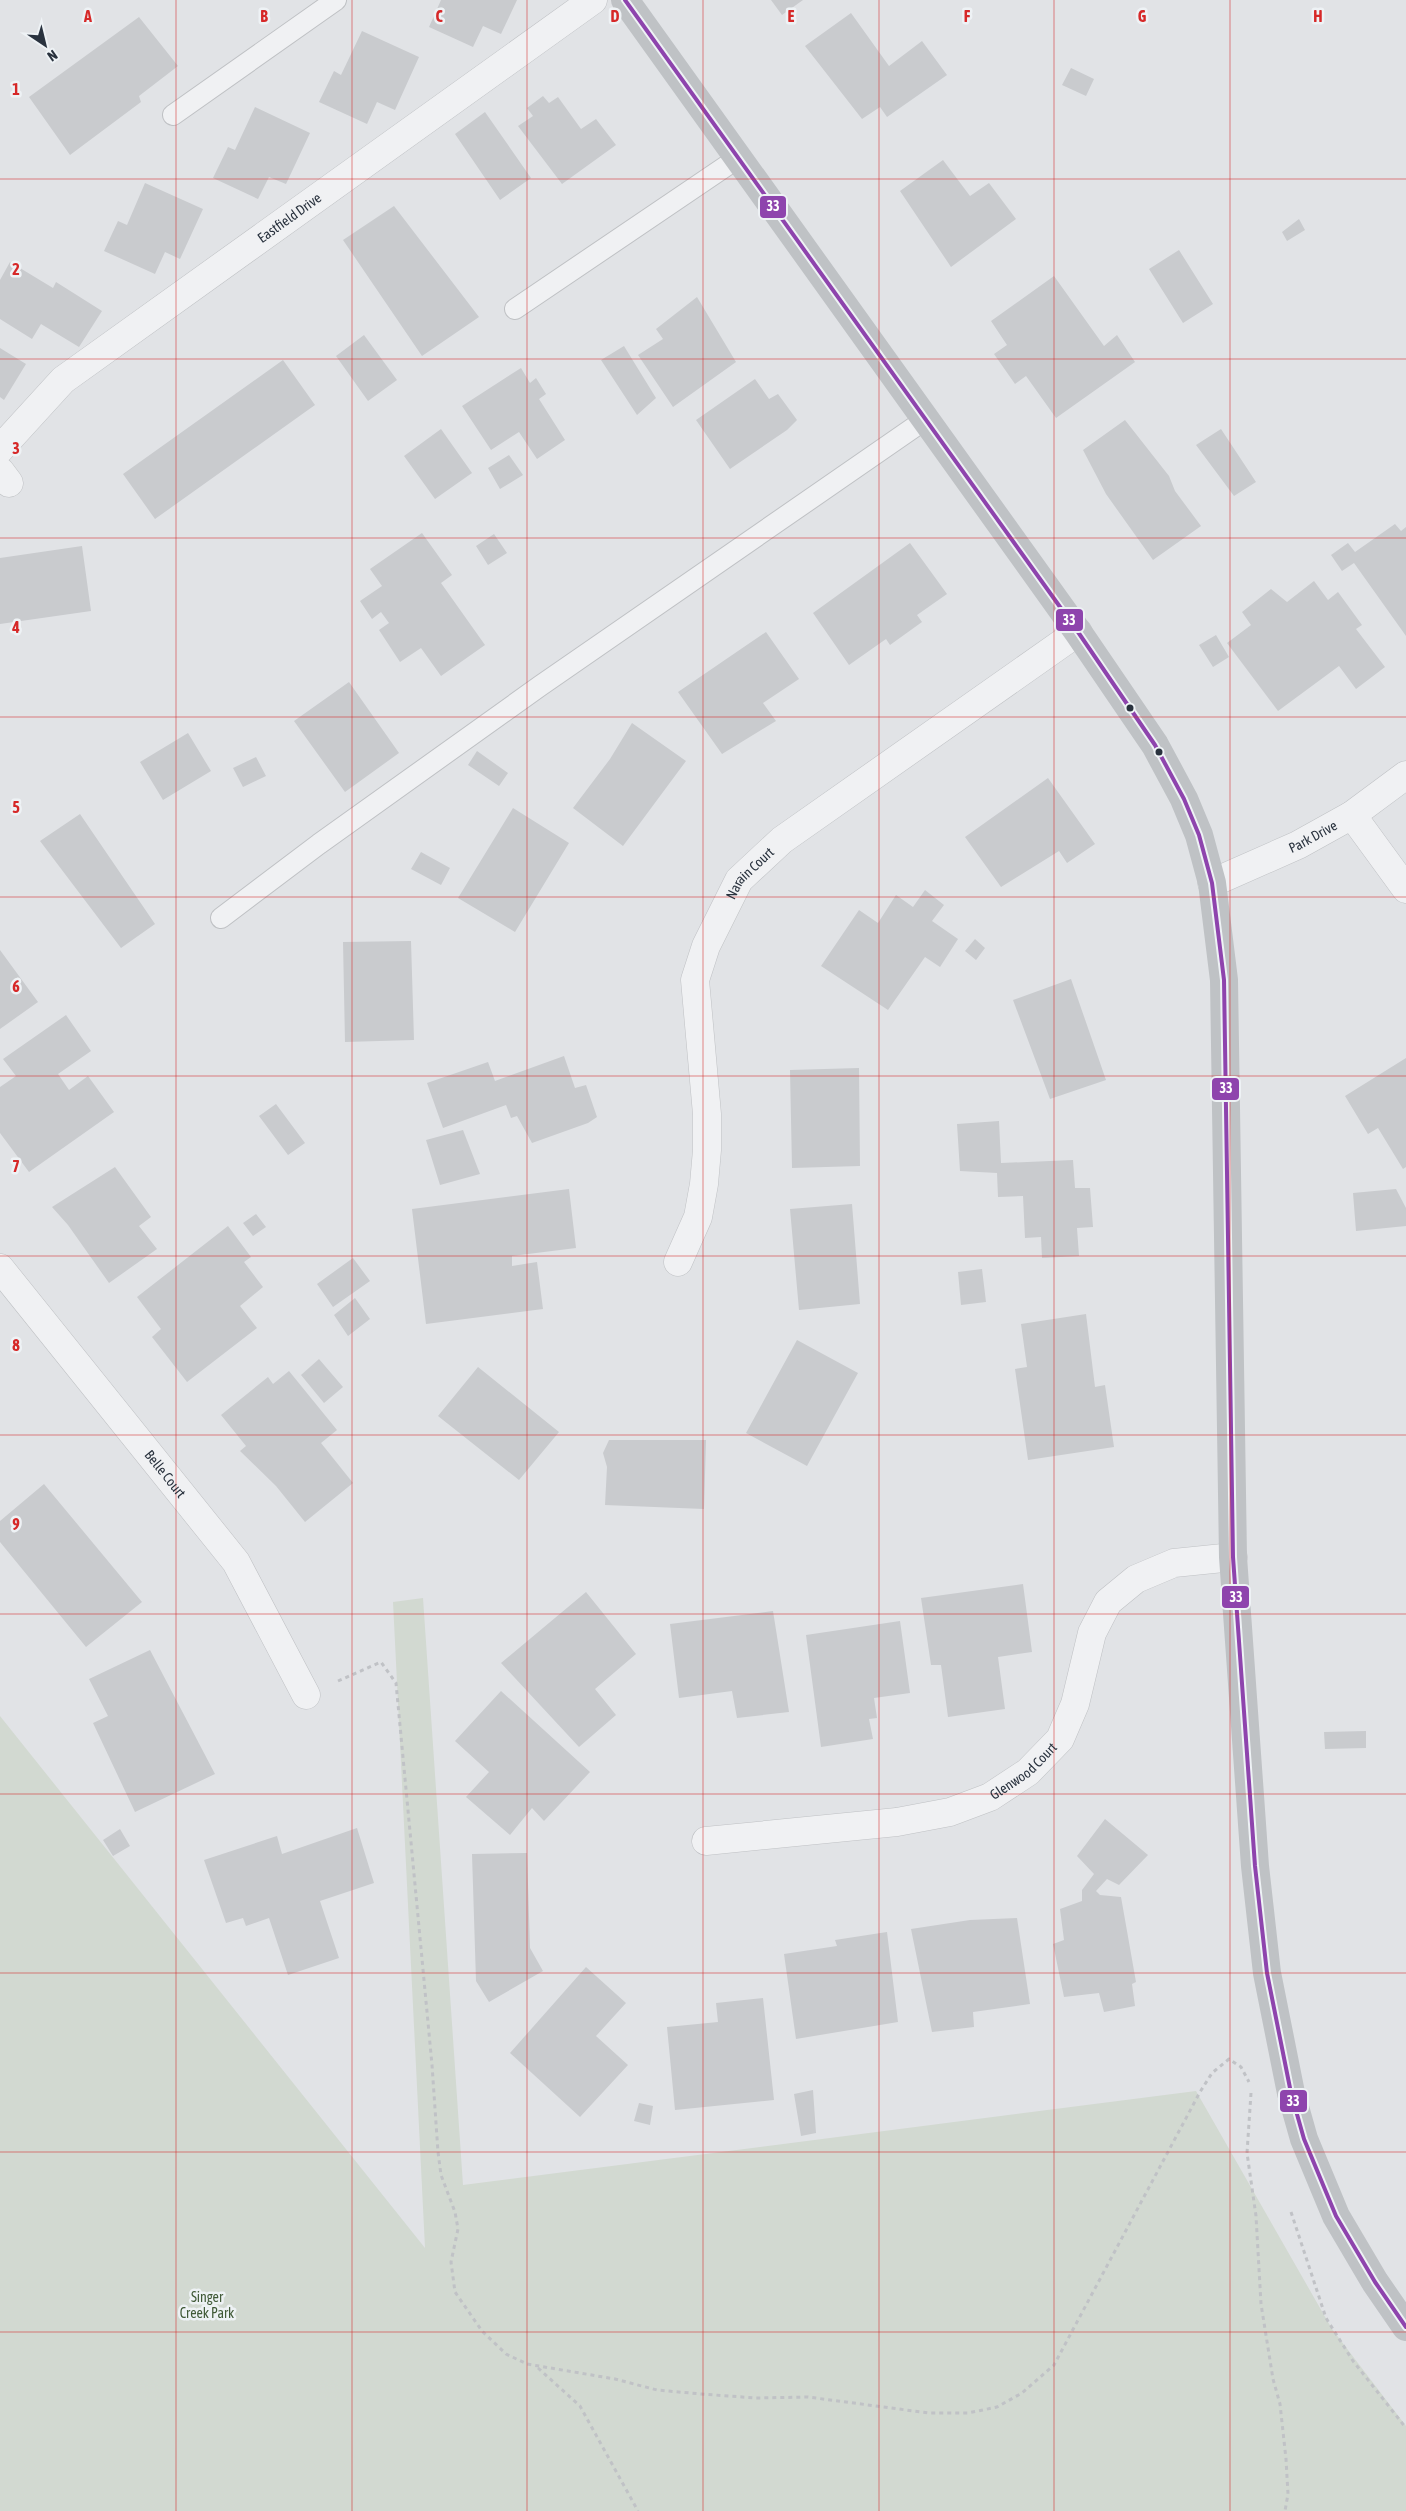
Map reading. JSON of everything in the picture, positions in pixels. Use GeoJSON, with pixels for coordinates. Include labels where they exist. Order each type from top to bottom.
{"type":"FeatureCollection","features":[{"type":"Feature","properties":{"kind":"main road"},"geometry":{"type":"LineString","coordinates":[[625,0],[1078,632],[1155,745],[1199,835],[1212,883],[1224,980],[1233,1557],[1255,1866],[1267,1972],[1291,2093],[1304,2139],[1336,2216],[1375,2282],[1406,2327]]}},
{"type":"Feature","properties":{"kind":"street","name":"Eastfield Drive"},"geometry":{"type":"LineString","coordinates":[[0,449],[63,380],[593,0]]}},
{"type":"Feature","properties":{"kind":"street","name":"Narain Court"},"geometry":{"type":"LineString","coordinates":[[678,1262],[698,1217],[704,1184],[707,1150],[707,1114],[695,980],[706,946],[738,880],[782,840],[1078,632]]}},
{"type":"Feature","properties":{"kind":"street","name":"Park Drive"},"geometry":{"type":"LineString","coordinates":[[1212,883],[1298,845],[1352,814],[1406,775]]}},
{"type":"Feature","properties":{"kind":"street"},"geometry":{"type":"LineString","coordinates":[[1352,814],[1406,889]]}},
{"type":"Feature","properties":{"kind":"street","name":"Belle Court"},"geometry":{"type":"LineString","coordinates":[[0,1268],[236,1562],[306,1695]]}},
{"type":"Feature","properties":{"kind":"street","name":"Glenwood Court"},"geometry":{"type":"LineString","coordinates":[[706,1841],[897,1822],[950,1812],[990,1797],[1028,1772],[1060,1739],[1075,1704],[1092,1633],[1108,1602],[1136,1579],[1174,1563],[1233,1557]]}},
{"type":"Feature","properties":{"kind":"lane"},"geometry":{"type":"LineString","coordinates":[[173,115],[336,0]]}},
{"type":"Feature","properties":{"kind":"lane"},"geometry":{"type":"LineString","coordinates":[[515,309],[738,158]]}},
{"type":"Feature","properties":{"kind":"lane"},"geometry":{"type":"LineString","coordinates":[[221,918],[319,844],[540,686],[926,418]]}},
{"type":"Feature","properties":{"kind":"path"},"geometry":{"type":"LineString","coordinates":[[306,1695],[381,1662],[396,1683],[432,2065],[438,2152],[441,2175],[455,2212],[458,2229],[451,2262],[455,2292],[482,2331],[506,2354],[537,2367],[615,2379],[657,2390],[756,2398],[808,2397],[929,2412],[968,2413],[997,2407],[1030,2388],[1054,2365],[1107,2268],[1146,2190],[1212,2073],[1229,2059],[1241,2067],[1252,2087],[1257,2105]]}},
{"type":"Feature","properties":{"kind":"path"},"geometry":{"type":"LineString","coordinates":[[1252,2087],[1248,2153],[1256,2216],[1261,2304],[1273,2379],[1280,2404],[1286,2459],[1288,2494],[1285,2511]]}},
{"type":"Feature","properties":{"kind":"path"},"geometry":{"type":"LineString","coordinates":[[1290,2207],[1326,2318],[1353,2361],[1406,2428]]}},
{"type":"Feature","properties":{"kind":"path"},"geometry":{"type":"LineString","coordinates":[[537,2367],[580,2406],[638,2511]]}},
{"type":"Feature","properties":{"kind":"green space","name":"Singer Creek Park"},"geometry":{"type":"Polygon","coordinates":[[[423,1598],[463,2185],[1196,2091],[1332,2329],[1406,2426],[1406,2511],[0,2511],[0,1716],[425,2248],[393,1602],[423,1598]]]}},
{"type":"Feature","properties":{"kind":"building"},"geometry":{"type":"Polygon","coordinates":[[[441,0],[517,0],[501,34],[483,26],[473,47],[429,27],[441,0]]]}},
{"type":"Feature","properties":{"kind":"building"},"geometry":{"type":"Polygon","coordinates":[[[771,0],[803,0],[782,15],[771,0]]]}},
{"type":"Feature","properties":{"kind":"building"},"geometry":{"type":"Polygon","coordinates":[[[851,13],[889,66],[922,41],[947,75],[887,117],[880,107],[862,119],[805,46],[851,13]]]}},
{"type":"Feature","properties":{"kind":"building"},"geometry":{"type":"Polygon","coordinates":[[[139,17],[178,66],[139,96],[141,102],[70,155],[29,97],[139,17]]]}},
{"type":"Feature","properties":{"kind":"building"},"geometry":{"type":"Polygon","coordinates":[[[362,31],[419,57],[395,110],[377,102],[367,124],[319,102],[334,71],[341,75],[362,31]]]}},
{"type":"Feature","properties":{"kind":"building"},"geometry":{"type":"Polygon","coordinates":[[[1071,68],[1094,79],[1086,96],[1062,85],[1071,68]]]}},
{"type":"Feature","properties":{"kind":"building"},"geometry":{"type":"Polygon","coordinates":[[[543,96],[549,103],[558,97],[581,129],[596,119],[616,145],[562,184],[518,126],[533,116],[527,108],[543,96]]]}},
{"type":"Feature","properties":{"kind":"building"},"geometry":{"type":"Polygon","coordinates":[[[255,107],[310,133],[286,184],[269,177],[258,199],[213,178],[228,147],[235,150],[255,107]]]}},
{"type":"Feature","properties":{"kind":"building"},"geometry":{"type":"Polygon","coordinates":[[[485,112],[531,178],[500,200],[455,134],[485,112]]]}},
{"type":"Feature","properties":{"kind":"building"},"geometry":{"type":"Polygon","coordinates":[[[943,160],[970,196],[989,183],[1016,219],[951,267],[900,191],[943,160]]]}},
{"type":"Feature","properties":{"kind":"building"},"geometry":{"type":"Polygon","coordinates":[[[145,183],[203,209],[180,259],[165,252],[155,274],[104,251],[118,221],[127,225],[145,183]]]}},
{"type":"Feature","properties":{"kind":"building"},"geometry":{"type":"Polygon","coordinates":[[[394,206],[479,317],[422,356],[343,240],[394,206]]]}},
{"type":"Feature","properties":{"kind":"building"},"geometry":{"type":"Polygon","coordinates":[[[1299,219],[1305,230],[1287,241],[1282,232],[1299,219]]]}},
{"type":"Feature","properties":{"kind":"building"},"geometry":{"type":"Polygon","coordinates":[[[1179,250],[1213,304],[1183,323],[1149,269],[1179,250]]]}},
{"type":"Feature","properties":{"kind":"building"},"geometry":{"type":"Polygon","coordinates":[[[10,262],[53,288],[56,282],[102,311],[79,347],[41,324],[32,339],[0,319],[0,280],[10,262]]]}},
{"type":"Feature","properties":{"kind":"building"},"geometry":{"type":"Polygon","coordinates":[[[1054,276],[1104,346],[1117,335],[1135,362],[1056,418],[1026,376],[1015,384],[994,354],[1007,345],[991,321],[1054,276]]]}},
{"type":"Feature","properties":{"kind":"building"},"geometry":{"type":"Polygon","coordinates":[[[697,297],[736,362],[673,407],[638,355],[663,339],[656,329],[697,297]]]}},
{"type":"Feature","properties":{"kind":"building"},"geometry":{"type":"Polygon","coordinates":[[[364,335],[397,380],[368,401],[336,356],[364,335]]]}},
{"type":"Feature","properties":{"kind":"building"},"geometry":{"type":"Polygon","coordinates":[[[624,346],[656,398],[637,415],[601,360],[624,346]]]}},
{"type":"Feature","properties":{"kind":"building"},"geometry":{"type":"Polygon","coordinates":[[[0,348],[26,364],[4,400],[0,397],[0,348]]]}},
{"type":"Feature","properties":{"kind":"building"},"geometry":{"type":"Polygon","coordinates":[[[283,360],[315,405],[155,519],[123,474],[283,360]]]}},
{"type":"Feature","properties":{"kind":"building"},"geometry":{"type":"Polygon","coordinates":[[[521,368],[530,383],[536,378],[546,394],[539,399],[565,440],[537,459],[519,432],[491,450],[462,406],[521,368]]]}},
{"type":"Feature","properties":{"kind":"building"},"geometry":{"type":"Polygon","coordinates":[[[755,379],[769,399],[778,394],[797,420],[787,430],[730,469],[696,420],[755,379]]]}},
{"type":"Feature","properties":{"kind":"building"},"geometry":{"type":"Polygon","coordinates":[[[1125,420],[1169,476],[1175,491],[1201,526],[1153,560],[1106,494],[1083,450],[1125,420]]]}},
{"type":"Feature","properties":{"kind":"building"},"geometry":{"type":"Polygon","coordinates":[[[441,429],[472,473],[435,499],[404,456],[441,429]]]}},
{"type":"Feature","properties":{"kind":"building"},"geometry":{"type":"Polygon","coordinates":[[[1221,429],[1256,482],[1234,496],[1196,445],[1221,429]]]}},
{"type":"Feature","properties":{"kind":"building"},"geometry":{"type":"Polygon","coordinates":[[[509,455],[523,475],[500,489],[488,468],[509,455]]]}},
{"type":"Feature","properties":{"kind":"building"},"geometry":{"type":"Polygon","coordinates":[[[1395,524],[1401,531],[1406,527],[1406,636],[1354,563],[1342,571],[1331,555],[1348,543],[1355,552],[1395,524]]]}},
{"type":"Feature","properties":{"kind":"building"},"geometry":{"type":"Polygon","coordinates":[[[422,533],[452,575],[441,583],[485,645],[441,676],[421,648],[400,662],[379,630],[389,623],[381,612],[372,619],[360,601],[382,586],[370,569],[422,533]]]}},
{"type":"Feature","properties":{"kind":"building"},"geometry":{"type":"Polygon","coordinates":[[[494,534],[507,553],[488,565],[476,546],[494,534]]]}},
{"type":"Feature","properties":{"kind":"building"},"geometry":{"type":"Polygon","coordinates":[[[910,543],[947,594],[917,615],[922,622],[890,645],[886,639],[849,665],[813,613],[910,543]]]}},
{"type":"Feature","properties":{"kind":"building"},"geometry":{"type":"Polygon","coordinates":[[[82,546],[91,611],[0,624],[0,558],[82,546]]]}},
{"type":"Feature","properties":{"kind":"building"},"geometry":{"type":"Polygon","coordinates":[[[1314,581],[1328,600],[1338,592],[1362,625],[1356,629],[1385,667],[1356,689],[1339,666],[1278,711],[1227,643],[1251,625],[1242,612],[1271,589],[1287,602],[1314,581]]]}},
{"type":"Feature","properties":{"kind":"building"},"geometry":{"type":"Polygon","coordinates":[[[766,632],[799,679],[763,703],[776,721],[722,754],[678,692],[766,632]]]}},
{"type":"Feature","properties":{"kind":"building"},"geometry":{"type":"Polygon","coordinates":[[[1216,635],[1229,657],[1213,667],[1199,645],[1216,635]]]}},
{"type":"Feature","properties":{"kind":"building"},"geometry":{"type":"Polygon","coordinates":[[[349,682],[399,753],[345,792],[294,721],[349,682]]]}},
{"type":"Feature","properties":{"kind":"building"},"geometry":{"type":"Polygon","coordinates":[[[632,723],[686,761],[623,846],[573,808],[610,759],[632,723]]]}},
{"type":"Feature","properties":{"kind":"building"},"geometry":{"type":"Polygon","coordinates":[[[188,733],[211,771],[163,800],[140,762],[188,733]]]}},
{"type":"Feature","properties":{"kind":"building"},"geometry":{"type":"Polygon","coordinates":[[[477,751],[508,773],[499,786],[468,765],[477,751]]]}},
{"type":"Feature","properties":{"kind":"building"},"geometry":{"type":"Polygon","coordinates":[[[256,757],[266,776],[243,787],[233,768],[256,757]]]}},
{"type":"Feature","properties":{"kind":"building"},"geometry":{"type":"Polygon","coordinates":[[[1048,778],[1095,844],[1067,863],[1059,851],[1001,887],[965,837],[1048,778]]]}},
{"type":"Feature","properties":{"kind":"building"},"geometry":{"type":"Polygon","coordinates":[[[513,808],[569,843],[515,932],[458,898],[513,808]]]}},
{"type":"Feature","properties":{"kind":"building"},"geometry":{"type":"Polygon","coordinates":[[[80,814],[155,924],[121,948],[40,841],[80,814]]]}},
{"type":"Feature","properties":{"kind":"building"},"geometry":{"type":"Polygon","coordinates":[[[421,852],[450,868],[441,885],[411,869],[421,852]]]}},
{"type":"Feature","properties":{"kind":"building"},"geometry":{"type":"Polygon","coordinates":[[[925,890],[944,905],[932,921],[958,939],[940,967],[925,957],[888,1010],[821,966],[859,910],[878,923],[896,895],[913,907],[925,890]]]}},
{"type":"Feature","properties":{"kind":"building"},"geometry":{"type":"Polygon","coordinates":[[[975,939],[985,948],[976,960],[965,951],[975,939]]]}},
{"type":"Feature","properties":{"kind":"building"},"geometry":{"type":"Polygon","coordinates":[[[411,941],[414,1040],[345,1042],[343,942],[411,941]]]}},
{"type":"Feature","properties":{"kind":"building"},"geometry":{"type":"Polygon","coordinates":[[[0,950],[38,1002],[0,1029],[0,950]]]}},
{"type":"Feature","properties":{"kind":"building"},"geometry":{"type":"Polygon","coordinates":[[[1071,979],[1106,1080],[1050,1099],[1013,1000],[1071,979]]]}},
{"type":"Feature","properties":{"kind":"building"},"geometry":{"type":"Polygon","coordinates":[[[66,1015],[91,1051],[58,1074],[69,1090],[88,1076],[114,1112],[29,1172],[0,1133],[0,1087],[16,1076],[3,1059],[66,1015]]]}},
{"type":"Feature","properties":{"kind":"building"},"geometry":{"type":"Polygon","coordinates":[[[564,1056],[575,1088],[586,1085],[597,1117],[588,1123],[532,1143],[517,1116],[511,1118],[506,1105],[443,1128],[427,1083],[488,1062],[495,1081],[564,1056]]]}},
{"type":"Feature","properties":{"kind":"building"},"geometry":{"type":"Polygon","coordinates":[[[1406,1058],[1406,1167],[1403,1169],[1378,1128],[1368,1134],[1345,1096],[1406,1058]]]}},
{"type":"Feature","properties":{"kind":"building"},"geometry":{"type":"Polygon","coordinates":[[[859,1068],[860,1166],[792,1168],[790,1070],[859,1068]]]}},
{"type":"Feature","properties":{"kind":"building"},"geometry":{"type":"Polygon","coordinates":[[[276,1104],[305,1143],[288,1155],[259,1116],[276,1104]]]}},
{"type":"Feature","properties":{"kind":"building"},"geometry":{"type":"Polygon","coordinates":[[[999,1121],[1001,1163],[1073,1160],[1075,1188],[1090,1188],[1093,1227],[1077,1228],[1079,1256],[1042,1258],[1041,1237],[1025,1238],[1023,1196],[998,1197],[997,1173],[960,1171],[957,1124],[999,1121]]]}},
{"type":"Feature","properties":{"kind":"building"},"geometry":{"type":"Polygon","coordinates":[[[463,1130],[480,1174],[440,1185],[426,1140],[463,1130]]]}},
{"type":"Feature","properties":{"kind":"building"},"geometry":{"type":"Polygon","coordinates":[[[115,1167],[151,1217],[139,1226],[157,1249],[109,1283],[68,1225],[52,1207],[115,1167]]]}},
{"type":"Feature","properties":{"kind":"building"},"geometry":{"type":"Polygon","coordinates":[[[569,1189],[576,1248],[512,1256],[512,1266],[537,1262],[543,1309],[426,1324],[412,1209],[569,1189]]]}},
{"type":"Feature","properties":{"kind":"building"},"geometry":{"type":"Polygon","coordinates":[[[1396,1189],[1406,1208],[1406,1226],[1356,1231],[1353,1193],[1396,1189]]]}},
{"type":"Feature","properties":{"kind":"building"},"geometry":{"type":"Polygon","coordinates":[[[852,1204],[860,1304],[799,1310],[790,1209],[852,1204]]]}},
{"type":"Feature","properties":{"kind":"building"},"geometry":{"type":"Polygon","coordinates":[[[256,1214],[266,1227],[253,1236],[243,1223],[256,1214]]]}},
{"type":"Feature","properties":{"kind":"building"},"geometry":{"type":"Polygon","coordinates":[[[228,1226],[251,1257],[244,1262],[263,1287],[240,1306],[257,1328],[187,1382],[152,1337],[161,1329],[137,1297],[228,1226]]]}},
{"type":"Feature","properties":{"kind":"building"},"geometry":{"type":"Polygon","coordinates":[[[353,1258],[370,1281],[333,1307],[317,1284],[353,1258]]]}},
{"type":"Feature","properties":{"kind":"building"},"geometry":{"type":"Polygon","coordinates":[[[982,1269],[986,1302],[961,1305],[958,1272],[982,1269]]]}},
{"type":"Feature","properties":{"kind":"building"},"geometry":{"type":"Polygon","coordinates":[[[355,1298],[370,1319],[348,1336],[334,1315],[355,1298]]]}},
{"type":"Feature","properties":{"kind":"building"},"geometry":{"type":"Polygon","coordinates":[[[1086,1314],[1095,1387],[1105,1385],[1114,1447],[1028,1460],[1015,1369],[1027,1367],[1021,1324],[1086,1314]]]}},
{"type":"Feature","properties":{"kind":"building"},"geometry":{"type":"Polygon","coordinates":[[[797,1340],[858,1373],[807,1466],[746,1433],[797,1340]]]}},
{"type":"Feature","properties":{"kind":"building"},"geometry":{"type":"Polygon","coordinates":[[[319,1359],[343,1387],[324,1403],[301,1375],[319,1359]]]}},
{"type":"Feature","properties":{"kind":"building"},"geometry":{"type":"Polygon","coordinates":[[[478,1367],[559,1432],[519,1480],[438,1416],[478,1367]]]}},
{"type":"Feature","properties":{"kind":"building"},"geometry":{"type":"Polygon","coordinates":[[[289,1371],[337,1430],[321,1443],[353,1483],[305,1522],[276,1486],[240,1451],[246,1446],[221,1415],[268,1377],[273,1384],[289,1371]]]}},
{"type":"Feature","properties":{"kind":"building"},"geometry":{"type":"Polygon","coordinates":[[[609,1440],[706,1440],[704,1509],[605,1505],[607,1467],[603,1453],[609,1440]]]}},
{"type":"Feature","properties":{"kind":"building"},"geometry":{"type":"Polygon","coordinates":[[[44,1484],[142,1602],[86,1647],[0,1542],[0,1521],[44,1484]]]}},
{"type":"Feature","properties":{"kind":"building"},"geometry":{"type":"Polygon","coordinates":[[[1023,1584],[1032,1652],[998,1657],[1005,1709],[948,1717],[941,1665],[931,1665],[921,1598],[1023,1584]]]}},
{"type":"Feature","properties":{"kind":"building"},"geometry":{"type":"Polygon","coordinates":[[[586,1592],[636,1654],[595,1689],[616,1715],[579,1747],[501,1663],[586,1592]]]}},
{"type":"Feature","properties":{"kind":"building"},"geometry":{"type":"Polygon","coordinates":[[[773,1611],[789,1712],[737,1718],[732,1691],[679,1698],[670,1624],[773,1611]]]}},
{"type":"Feature","properties":{"kind":"building"},"geometry":{"type":"Polygon","coordinates":[[[900,1621],[910,1693],[874,1698],[877,1718],[869,1719],[873,1739],[821,1747],[806,1635],[900,1621]]]}},
{"type":"Feature","properties":{"kind":"building"},"geometry":{"type":"Polygon","coordinates":[[[150,1650],[215,1774],[135,1812],[93,1723],[108,1716],[89,1679],[150,1650]]]}},
{"type":"Feature","properties":{"kind":"building"},"geometry":{"type":"Polygon","coordinates":[[[501,1691],[590,1772],[544,1821],[532,1808],[510,1835],[466,1797],[489,1772],[455,1741],[501,1691]]]}},
{"type":"Feature","properties":{"kind":"building"},"geometry":{"type":"Polygon","coordinates":[[[1366,1731],[1366,1748],[1325,1749],[1324,1732],[1366,1731]]]}},
{"type":"Feature","properties":{"kind":"building"},"geometry":{"type":"Polygon","coordinates":[[[1105,1819],[1148,1855],[1119,1885],[1107,1879],[1096,1891],[1100,1895],[1121,1897],[1136,1982],[1132,1984],[1135,2006],[1104,2012],[1099,1993],[1064,1997],[1053,1944],[1064,1940],[1060,1909],[1082,1901],[1082,1890],[1094,1874],[1077,1856],[1105,1819]]]}},
{"type":"Feature","properties":{"kind":"building"},"geometry":{"type":"Polygon","coordinates":[[[357,1828],[374,1883],[320,1901],[339,1958],[288,1975],[269,1918],[246,1926],[243,1918],[226,1923],[204,1860],[277,1836],[282,1854],[357,1828]]]}},
{"type":"Feature","properties":{"kind":"building"},"geometry":{"type":"Polygon","coordinates":[[[120,1829],[130,1846],[113,1856],[103,1840],[120,1829]]]}},
{"type":"Feature","properties":{"kind":"building"},"geometry":{"type":"Polygon","coordinates":[[[527,1853],[530,1948],[543,1971],[489,2002],[476,1981],[472,1854],[527,1853]]]}},
{"type":"Feature","properties":{"kind":"building"},"geometry":{"type":"Polygon","coordinates":[[[1017,1918],[1030,2004],[973,2012],[974,2027],[932,2032],[911,1929],[970,1920],[1017,1918]]]}},
{"type":"Feature","properties":{"kind":"building"},"geometry":{"type":"Polygon","coordinates":[[[887,1932],[898,2022],[796,2039],[784,1954],[837,1946],[835,1940],[887,1932]]]}},
{"type":"Feature","properties":{"kind":"building"},"geometry":{"type":"Polygon","coordinates":[[[586,1967],[626,2003],[596,2036],[628,2065],[580,2117],[510,2053],[586,1967]]]}},
{"type":"Feature","properties":{"kind":"building"},"geometry":{"type":"Polygon","coordinates":[[[763,1998],[774,2100],[675,2110],[667,2027],[718,2022],[716,2003],[763,1998]]]}},
{"type":"Feature","properties":{"kind":"building"},"geometry":{"type":"Polygon","coordinates":[[[813,2090],[816,2133],[801,2136],[794,2094],[813,2090]]]}},
{"type":"Feature","properties":{"kind":"building"},"geometry":{"type":"Polygon","coordinates":[[[639,2103],[653,2106],[650,2125],[634,2121],[639,2103]]]}},
{"type":"Feature","properties":{"kind":"transit line","name":"33"},"geometry":{"type":"LineString","coordinates":[[625,0],[1078,632],[1155,745],[1184,799],[1199,835],[1212,883],[1224,980],[1233,1557],[1255,1866],[1267,1973],[1291,2093],[1304,2139],[1336,2216],[1375,2282],[1406,2327]]}}]}
